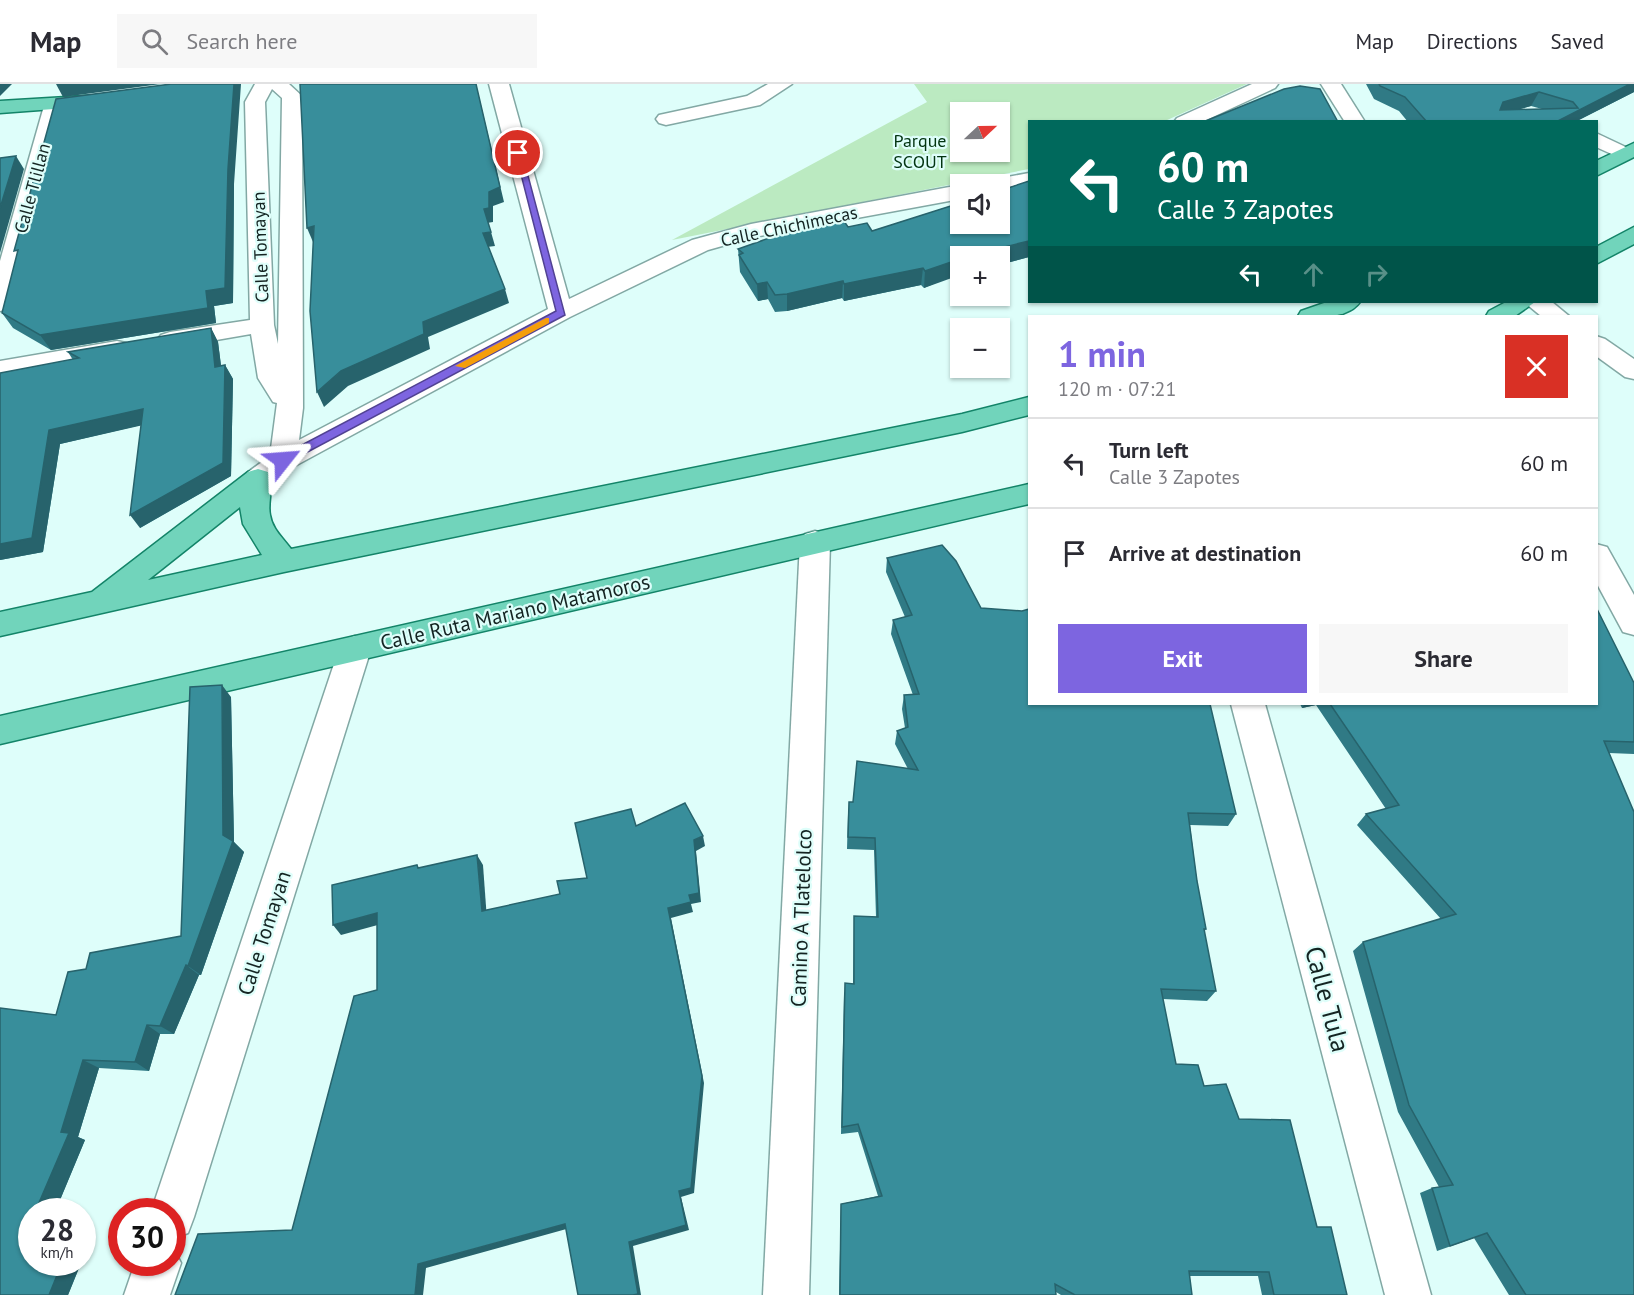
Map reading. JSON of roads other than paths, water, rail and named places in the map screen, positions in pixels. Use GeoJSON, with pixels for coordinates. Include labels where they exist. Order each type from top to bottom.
{"type":"FeatureCollection","features":[{"type":"Feature","properties":{"kind":"main road"},"geometry":{"type":"LineString","coordinates":[[0,107],[54,106],[119,99]]}},
{"type":"Feature","properties":{"kind":"main road"},"geometry":{"type":"LineString","coordinates":[[1598,169],[1630,152]]}},
{"type":"Feature","properties":{"kind":"main road"},"geometry":{"type":"LineString","coordinates":[[1598,256],[1634,234]]}},
{"type":"Feature","properties":{"kind":"main road"},"geometry":{"type":"LineString","coordinates":[[1313,315],[1345,303]]}},
{"type":"Feature","properties":{"kind":"main road"},"geometry":{"type":"LineString","coordinates":[[1500,315],[1521,303]]}},
{"type":"Feature","properties":{"kind":"main road"},"geometry":{"type":"LineString","coordinates":[[0,624],[284,561],[962,423],[1028,405]]}},
{"type":"Feature","properties":{"kind":"main road"},"geometry":{"type":"LineString","coordinates":[[258,479],[253,505],[257,526],[284,561]]}},
{"type":"Feature","properties":{"kind":"main road"},"geometry":{"type":"LineString","coordinates":[[96,603],[258,479]]}},
{"type":"Feature","properties":{"kind":"main road","name":"Calle Ruta Mariano Matamoros"},"geometry":{"type":"LineString","coordinates":[[0,730],[1028,494]]}},
{"type":"Feature","properties":{"kind":"street","name":"Calle Tomayan"},"geometry":{"type":"LineString","coordinates":[[265,84],[255,102],[262,325],[271,378],[290,408]]}},
{"type":"Feature","properties":{"kind":"street","name":"Calle Tomayan"},"geometry":{"type":"LineString","coordinates":[[277,84],[292,96],[290,408],[283,460]]}},
{"type":"Feature","properties":{"kind":"street"},"geometry":{"type":"LineString","coordinates":[[500,84],[561,312]]}},
{"type":"Feature","properties":{"kind":"street"},"geometry":{"type":"LineString","coordinates":[[666,119],[753,101],[782,84]]}},
{"type":"Feature","properties":{"kind":"street"},"geometry":{"type":"LineString","coordinates":[[1188,120],[1268,84]]}},
{"type":"Feature","properties":{"kind":"street"},"geometry":{"type":"LineString","coordinates":[[1339,86],[1354,120]]}},
{"type":"Feature","properties":{"kind":"street","name":"Calle Tlillan"},"geometry":{"type":"LineString","coordinates":[[0,304],[54,106]]}},
{"type":"Feature","properties":{"kind":"street"},"geometry":{"type":"LineString","coordinates":[[1598,140],[1630,152]]}},
{"type":"Feature","properties":{"kind":"street"},"geometry":{"type":"LineString","coordinates":[[1010,183],[1028,180]]}},
{"type":"Feature","properties":{"kind":"street","name":"Calle Chichimecas"},"geometry":{"type":"LineString","coordinates":[[258,479],[283,460],[561,312],[700,245],[751,231],[950,194]]}},
{"type":"Feature","properties":{"kind":"street"},"geometry":{"type":"LineString","coordinates":[[1538,303],[1556,315]]}},
{"type":"Feature","properties":{"kind":"street"},"geometry":{"type":"LineString","coordinates":[[0,369],[262,325]]}},
{"type":"Feature","properties":{"kind":"street"},"geometry":{"type":"LineString","coordinates":[[1598,345],[1634,371]]}},
{"type":"Feature","properties":{"kind":"street","name":"Camino A Tlatelolco"},"geometry":{"type":"LineString","coordinates":[[786,1295],[815,542]]}},
{"type":"Feature","properties":{"kind":"street"},"geometry":{"type":"LineString","coordinates":[[1598,559],[1634,623]]}},
{"type":"Feature","properties":{"kind":"street","name":"Calle Tomayan"},"geometry":{"type":"LineString","coordinates":[[178,1198],[356,649]]}},
{"type":"Feature","properties":{"kind":"street","name":"Calle Tula"},"geometry":{"type":"LineString","coordinates":[[1248,705],[1408,1295]]}},
{"type":"Feature","properties":{"kind":"street"},"geometry":{"type":"LineString","coordinates":[[147,1295],[154,1276]]}},
{"type":"Feature","properties":{"kind":"park label","name":"Parque SCOUT"},"geometry":{"type":"Point","coordinates":[920,150]}}]}
